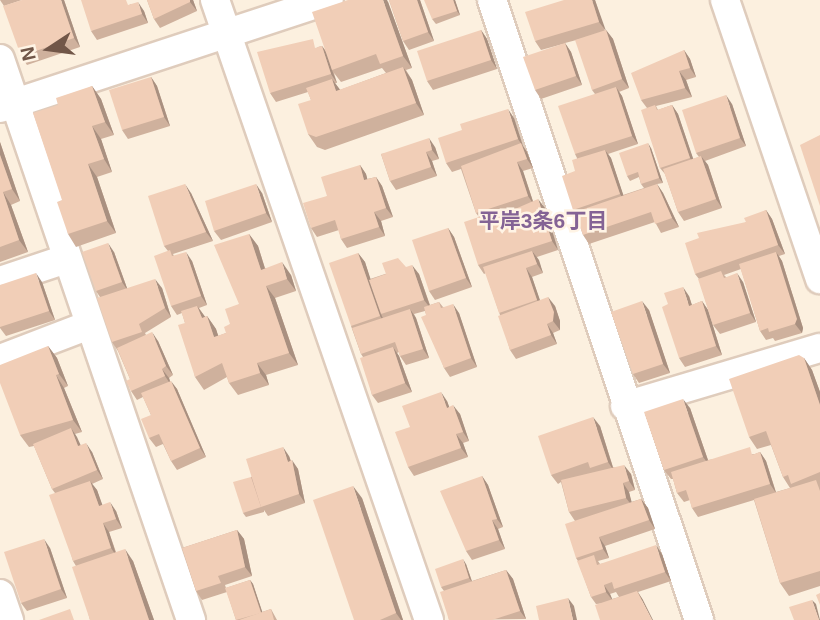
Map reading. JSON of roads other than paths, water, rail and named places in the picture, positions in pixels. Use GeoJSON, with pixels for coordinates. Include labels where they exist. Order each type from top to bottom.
{"type":"FeatureCollection","features":[{"type":"Feature","properties":{"kind":"street"},"geometry":{"type":"LineString","coordinates":[[215,0],[429,620]]}},
{"type":"Feature","properties":{"kind":"street"},"geometry":{"type":"LineString","coordinates":[[8,105],[329,0]]}},
{"type":"Feature","properties":{"kind":"street"},"geometry":{"type":"LineString","coordinates":[[492,0],[625,406],[699,620]]}},
{"type":"Feature","properties":{"kind":"street"},"geometry":{"type":"LineString","coordinates":[[725,0],[820,279]]}},
{"type":"Feature","properties":{"kind":"street"},"geometry":{"type":"LineString","coordinates":[[0,59],[8,105],[66,259],[191,620]]}},
{"type":"Feature","properties":{"kind":"street"},"geometry":{"type":"LineString","coordinates":[[0,281],[66,259]]}},
{"type":"Feature","properties":{"kind":"street"},"geometry":{"type":"LineString","coordinates":[[0,359],[89,325]]}},
{"type":"Feature","properties":{"kind":"street"},"geometry":{"type":"LineString","coordinates":[[625,406],[820,348]]}},
{"type":"Feature","properties":{"kind":"street"},"geometry":{"type":"LineString","coordinates":[[0,594],[9,620]]}},
{"type":"Feature","properties":{"kind":"district","name":"平岸3条6丁目"},"geometry":{"type":"Point","coordinates":[543,221]}}]}
